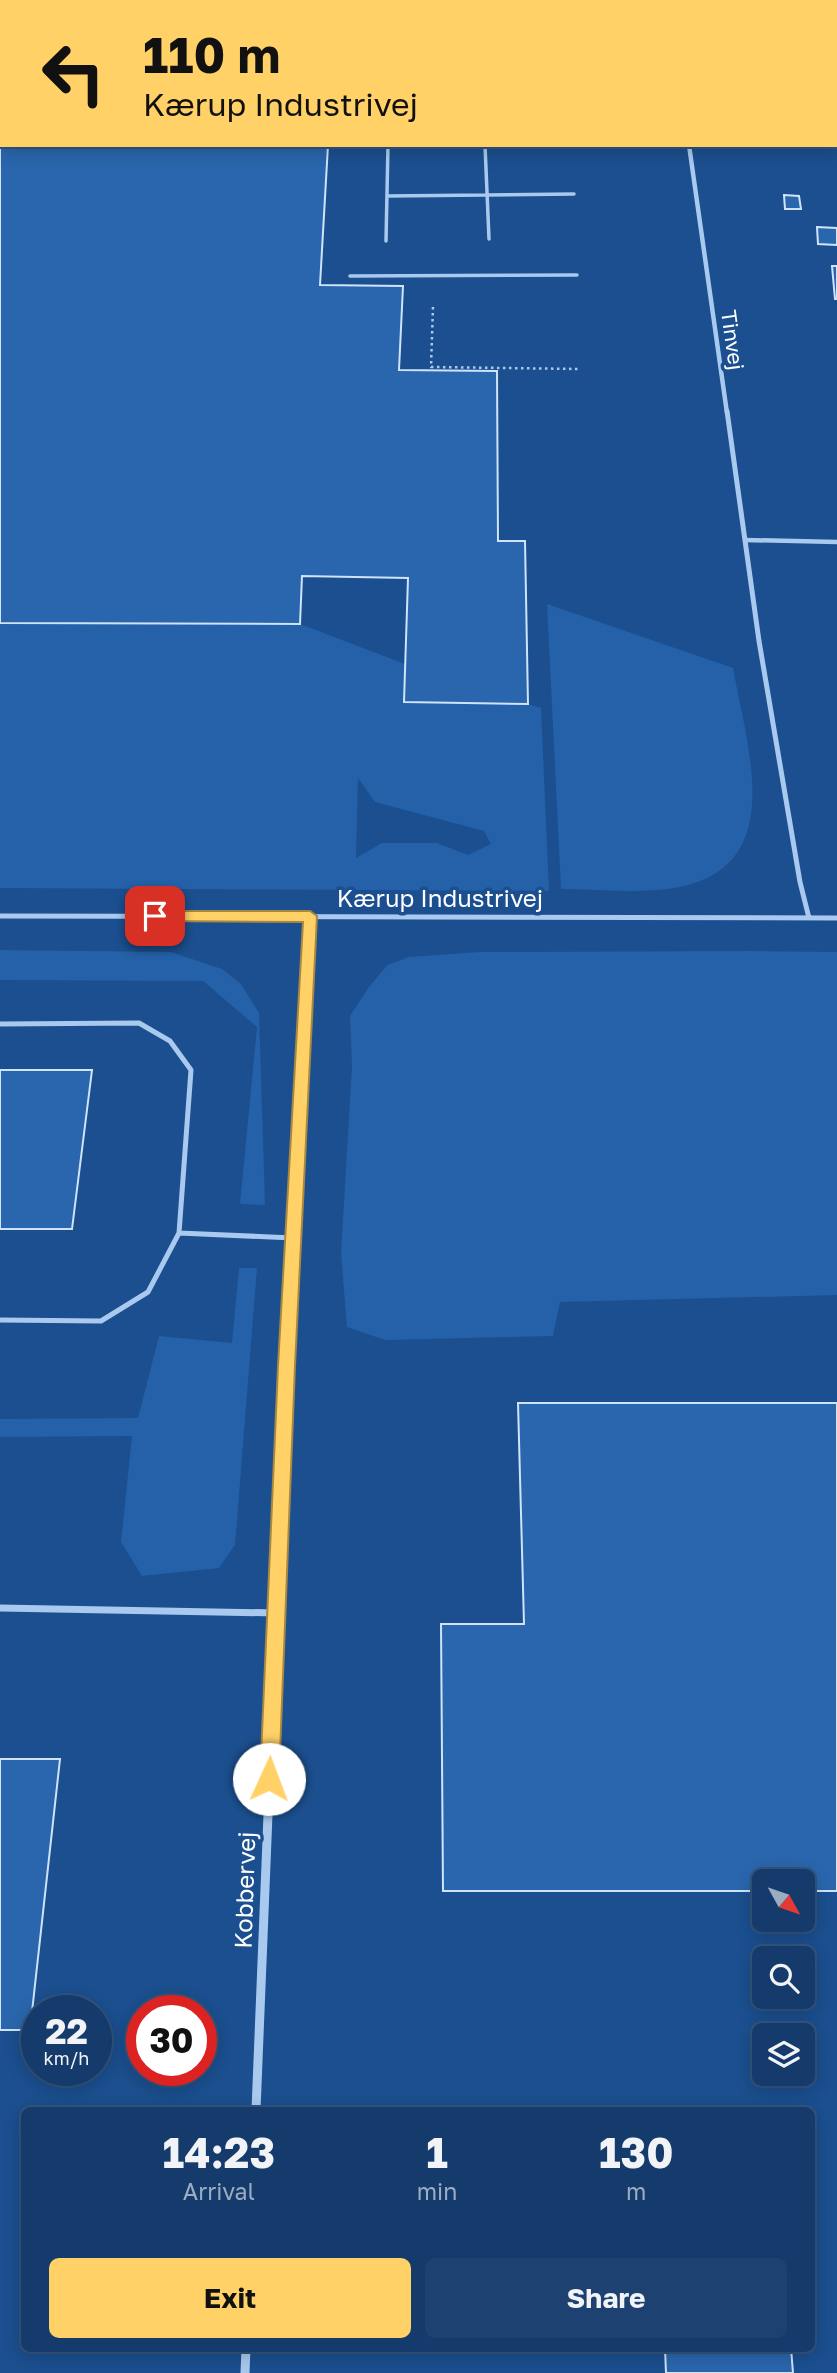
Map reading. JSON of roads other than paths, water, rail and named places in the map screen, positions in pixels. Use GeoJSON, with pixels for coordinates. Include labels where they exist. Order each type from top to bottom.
{"type":"FeatureCollection","features":[{"type":"Feature","properties":{"kind":"street","name":"Tinvej"},"geometry":{"type":"LineString","coordinates":[[689,147],[745,540],[800,882],[809,918]]}},
{"type":"Feature","properties":{"kind":"street","name":"Kærup Industrivej"},"geometry":{"type":"LineString","coordinates":[[0,916],[837,918]]}},
{"type":"Feature","properties":{"kind":"street","name":"Kobbervej"},"geometry":{"type":"LineString","coordinates":[[256,2107],[276,1613],[310,916]]}},
{"type":"Feature","properties":{"kind":"street"},"geometry":{"type":"LineString","coordinates":[[245,2373],[246,2352]]}},
{"type":"Feature","properties":{"kind":"lane"},"geometry":{"type":"LineString","coordinates":[[386,241],[388,147]]}},
{"type":"Feature","properties":{"kind":"lane"},"geometry":{"type":"LineString","coordinates":[[485,147],[489,239]]}},
{"type":"Feature","properties":{"kind":"lane"},"geometry":{"type":"LineString","coordinates":[[387,196],[574,194]]}},
{"type":"Feature","properties":{"kind":"lane"},"geometry":{"type":"LineString","coordinates":[[350,276],[577,275]]}},
{"type":"Feature","properties":{"kind":"lane"},"geometry":{"type":"LineString","coordinates":[[745,540],[837,542]]}},
{"type":"Feature","properties":{"kind":"lane"},"geometry":{"type":"LineString","coordinates":[[0,1024],[139,1023],[170,1041],[191,1070],[179,1233],[148,1292],[101,1321],[0,1320]]}},
{"type":"Feature","properties":{"kind":"lane"},"geometry":{"type":"LineString","coordinates":[[179,1233],[293,1238]]}},
{"type":"Feature","properties":{"kind":"lane"},"geometry":{"type":"LineString","coordinates":[[0,1608],[276,1613]]}}]}
